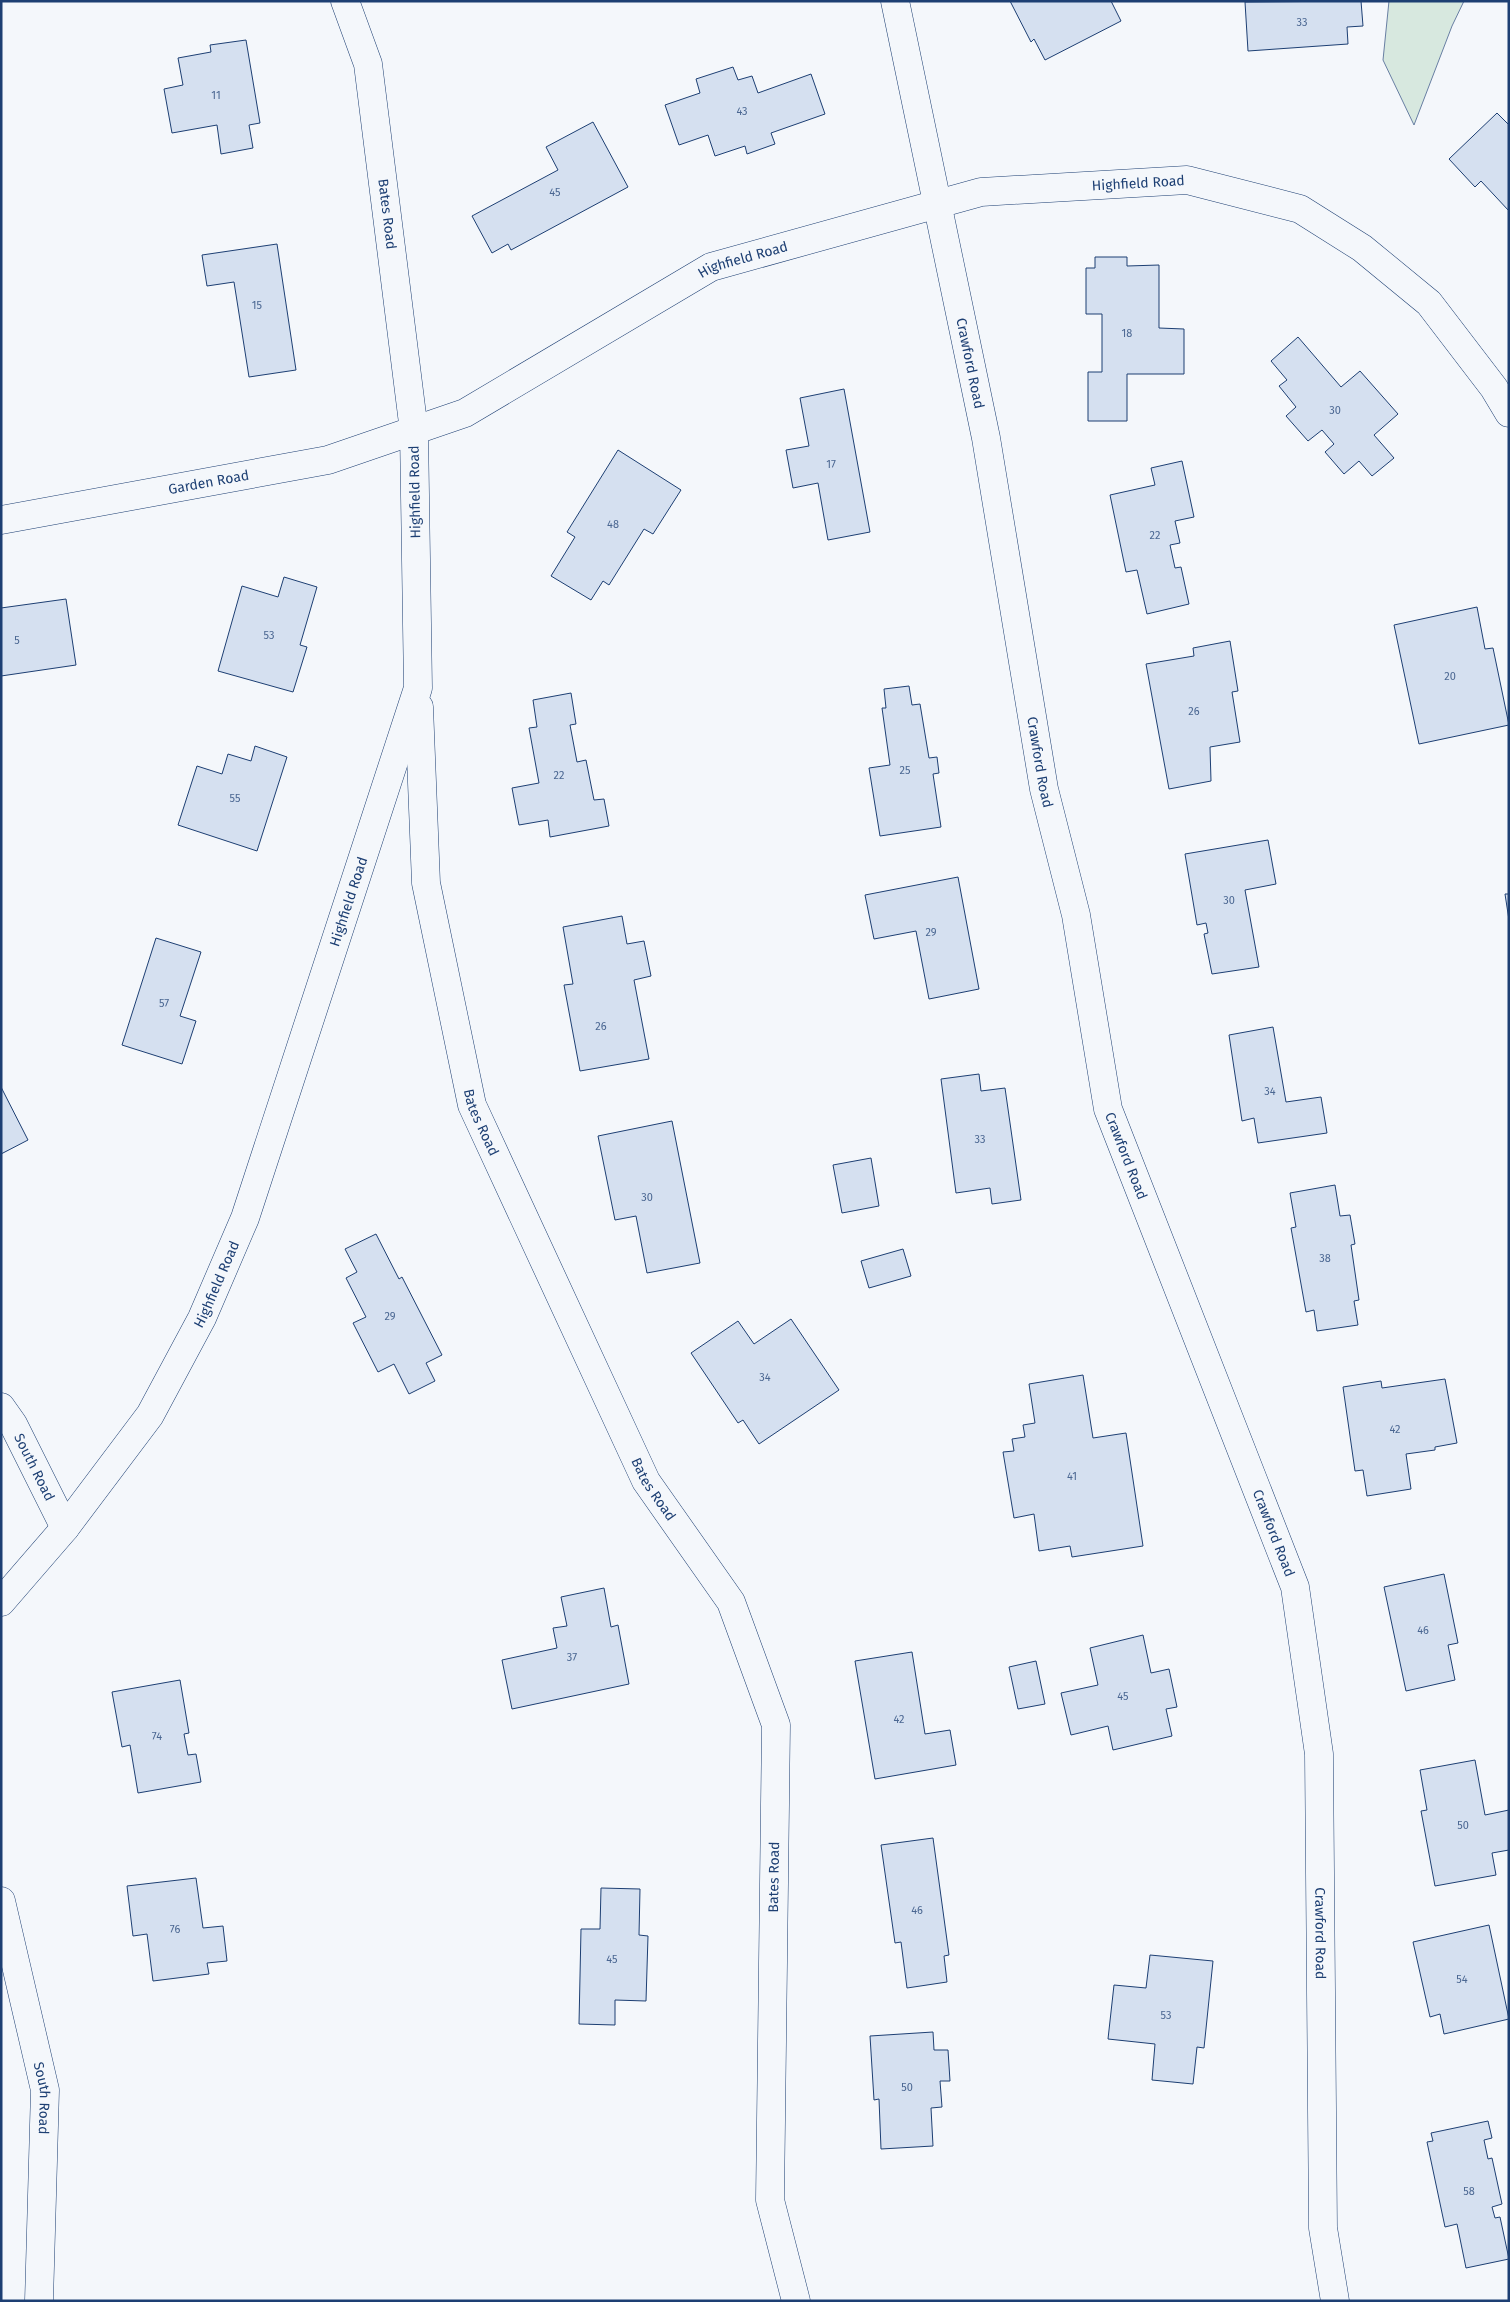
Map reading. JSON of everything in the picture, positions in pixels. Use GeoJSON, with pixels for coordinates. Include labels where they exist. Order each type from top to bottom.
{"type":"FeatureCollection","features":[{"type":"Feature","properties":{"kind":"street","name":"Bates Road"},"geometry":{"type":"LineString","coordinates":[[345,1],[368,64],[414,431]]}},
{"type":"Feature","properties":{"kind":"street","name":"Crawford Road"},"geometry":{"type":"LineString","coordinates":[[895,1],[986,438],[1044,789],[1076,916],[1108,1109],[1295,1588],[1319,1754],[1323,2228],[1336,2301]]}},
{"type":"Feature","properties":{"kind":"street","name":"Highfield Road"},"geometry":{"type":"LineString","coordinates":[[1,1602],[65,1528],[150,1415],[202,1318],[241,1227],[418,688],[414,431],[465,413],[711,267],[981,192],[1187,180],[1300,209],[1362,248],[1429,303],[1494,388],[1509,413]]}},
{"type":"Feature","properties":{"kind":"street","name":"Garden Road"},"geometry":{"type":"LineString","coordinates":[[1,520],[328,460],[414,431]]}},
{"type":"Feature","properties":{"kind":"street","name":"Bates Road"},"geometry":{"type":"LineString","coordinates":[[418,688],[426,883],[472,1105],[646,1480],[731,1602],[776,1724],[770,2200],[796,2301]]}},
{"type":"Feature","properties":{"kind":"street","name":"South Road"},"geometry":{"type":"LineString","coordinates":[[1,1407],[13,1424],[65,1528]]}},
{"type":"Feature","properties":{"kind":"street","name":"South Road"},"geometry":{"type":"LineString","coordinates":[[1,1901],[45,2090],[39,2301]]}},
{"type":"Feature","properties":{"kind":"shaded area"},"geometry":{"type":"Polygon","coordinates":[[[1389,1],[1464,1],[1452,26],[1414,125],[1383,60],[1389,1]]]}},
{"type":"Feature","properties":{"kind":"building"},"geometry":{"type":"Polygon","coordinates":[[[1010,1],[1111,1],[1121,21],[1045,60],[1034,39],[1031,42],[1010,1]]]}},
{"type":"Feature","properties":{"kind":"building"},"geometry":{"type":"Polygon","coordinates":[[[1361,1],[1363,26],[1347,27],[1348,44],[1248,51],[1245,2],[1361,1]]]}},
{"type":"Feature","properties":{"kind":"building"},"geometry":{"type":"Polygon","coordinates":[[[246,40],[260,123],[249,125],[253,148],[221,154],[217,125],[172,133],[164,89],[183,85],[178,58],[211,52],[210,45],[246,40]]]}},
{"type":"Feature","properties":{"kind":"building"},"geometry":{"type":"Polygon","coordinates":[[[733,67],[738,80],[752,76],[758,93],[811,74],[825,114],[771,133],[775,144],[747,154],[745,146],[715,156],[708,135],[679,145],[665,105],[700,93],[696,79],[733,67]]]}},
{"type":"Feature","properties":{"kind":"building"},"geometry":{"type":"Polygon","coordinates":[[[1497,113],[1509,125],[1509,211],[1481,181],[1475,187],[1449,159],[1497,113]]]}},
{"type":"Feature","properties":{"kind":"building"},"geometry":{"type":"Polygon","coordinates":[[[593,122],[628,187],[511,250],[508,244],[492,253],[472,216],[558,170],[546,147],[593,122]]]}},
{"type":"Feature","properties":{"kind":"building"},"geometry":{"type":"Polygon","coordinates":[[[277,244],[296,370],[249,377],[234,282],[207,286],[202,255],[277,244]]]}},
{"type":"Feature","properties":{"kind":"building"},"geometry":{"type":"Polygon","coordinates":[[[1095,257],[1127,257],[1127,266],[1159,265],[1159,328],[1184,329],[1184,374],[1127,374],[1127,421],[1088,421],[1088,372],[1102,372],[1102,314],[1086,314],[1086,268],[1095,268],[1095,257]]]}},
{"type":"Feature","properties":{"kind":"building"},"geometry":{"type":"Polygon","coordinates":[[[1298,337],[1341,387],[1360,371],[1398,414],[1374,435],[1394,458],[1372,476],[1359,461],[1344,474],[1325,452],[1334,444],[1322,430],[1308,441],[1286,416],[1296,407],[1279,386],[1287,380],[1271,361],[1298,337]]]}},
{"type":"Feature","properties":{"kind":"building"},"geometry":{"type":"Polygon","coordinates":[[[844,389],[870,532],[828,540],[818,483],[793,488],[786,450],[809,446],[800,398],[844,389]]]}},
{"type":"Feature","properties":{"kind":"building"},"geometry":{"type":"Polygon","coordinates":[[[618,450],[681,490],[653,534],[644,529],[609,585],[603,581],[591,600],[551,576],[575,537],[567,532],[618,450]]]}},
{"type":"Feature","properties":{"kind":"building"},"geometry":{"type":"Polygon","coordinates":[[[1182,461],[1194,517],[1175,521],[1180,543],[1170,545],[1175,568],[1181,567],[1189,604],[1147,614],[1137,570],[1126,572],[1110,495],[1155,485],[1151,468],[1182,461]]]}},
{"type":"Feature","properties":{"kind":"building"},"geometry":{"type":"Polygon","coordinates":[[[284,577],[317,587],[300,645],[307,647],[293,692],[218,671],[242,586],[278,597],[284,577]]]}},
{"type":"Feature","properties":{"kind":"building"},"geometry":{"type":"Polygon","coordinates":[[[66,599],[76,665],[1,676],[1,608],[66,599]]]}},
{"type":"Feature","properties":{"kind":"building"},"geometry":{"type":"Polygon","coordinates":[[[1477,607],[1485,649],[1493,648],[1509,725],[1419,744],[1394,625],[1477,607]]]}},
{"type":"Feature","properties":{"kind":"building"},"geometry":{"type":"Polygon","coordinates":[[[1230,641],[1238,691],[1232,692],[1240,742],[1210,747],[1211,781],[1169,789],[1146,664],[1194,656],[1193,648],[1230,641]]]}},
{"type":"Feature","properties":{"kind":"building"},"geometry":{"type":"Polygon","coordinates":[[[909,686],[912,705],[920,704],[929,758],[937,757],[939,773],[933,774],[941,827],[880,836],[869,768],[890,765],[882,708],[886,708],[884,689],[909,686]]]}},
{"type":"Feature","properties":{"kind":"building"},"geometry":{"type":"Polygon","coordinates":[[[571,693],[576,724],[570,725],[577,762],[586,760],[594,800],[604,799],[609,826],[550,837],[548,820],[519,825],[512,788],[539,783],[529,728],[537,727],[533,700],[571,693]]]}},
{"type":"Feature","properties":{"kind":"building"},"geometry":{"type":"Polygon","coordinates":[[[255,746],[287,757],[257,851],[178,825],[197,766],[222,774],[228,754],[251,761],[255,746]]]}},
{"type":"Feature","properties":{"kind":"building"},"geometry":{"type":"Polygon","coordinates":[[[1268,840],[1276,884],[1245,890],[1259,967],[1212,974],[1204,934],[1208,933],[1206,923],[1197,925],[1185,854],[1268,840]]]}},
{"type":"Feature","properties":{"kind":"building"},"geometry":{"type":"Polygon","coordinates":[[[958,877],[979,989],[929,999],[916,931],[874,939],[865,895],[958,877]]]}},
{"type":"Feature","properties":{"kind":"building"},"geometry":{"type":"Polygon","coordinates":[[[1505,894],[1509,894],[1509,920],[1505,894]]]}},
{"type":"Feature","properties":{"kind":"building"},"geometry":{"type":"Polygon","coordinates":[[[622,916],[627,944],[644,941],[651,976],[634,980],[649,1059],[580,1071],[564,985],[573,984],[563,927],[622,916]]]}},
{"type":"Feature","properties":{"kind":"building"},"geometry":{"type":"Polygon","coordinates":[[[156,938],[201,952],[180,1016],[196,1021],[182,1064],[122,1045],[156,938]]]}},
{"type":"Feature","properties":{"kind":"building"},"geometry":{"type":"Polygon","coordinates":[[[1273,1027],[1286,1102],[1321,1097],[1327,1133],[1258,1143],[1254,1118],[1242,1121],[1229,1035],[1273,1027]]]}},
{"type":"Feature","properties":{"kind":"building"},"geometry":{"type":"Polygon","coordinates":[[[979,1074],[981,1091],[1005,1088],[1021,1200],[992,1204],[990,1188],[956,1193],[941,1079],[979,1074]]]}},
{"type":"Feature","properties":{"kind":"building"},"geometry":{"type":"Polygon","coordinates":[[[1,1087],[28,1140],[1,1154],[1,1087]]]}},
{"type":"Feature","properties":{"kind":"building"},"geometry":{"type":"Polygon","coordinates":[[[672,1121],[700,1263],[647,1273],[636,1216],[615,1220],[598,1136],[672,1121]]]}},
{"type":"Feature","properties":{"kind":"building"},"geometry":{"type":"Polygon","coordinates":[[[871,1158],[879,1206],[842,1213],[833,1165],[871,1158]]]}},
{"type":"Feature","properties":{"kind":"building"},"geometry":{"type":"Polygon","coordinates":[[[1335,1185],[1340,1216],[1350,1215],[1355,1244],[1351,1245],[1359,1300],[1354,1301],[1358,1325],[1317,1331],[1314,1310],[1306,1312],[1291,1228],[1296,1227],[1290,1193],[1335,1185]]]}},
{"type":"Feature","properties":{"kind":"building"},"geometry":{"type":"Polygon","coordinates":[[[376,1234],[399,1279],[402,1277],[442,1355],[426,1363],[435,1381],[409,1394],[394,1364],[378,1372],[353,1323],[366,1317],[346,1278],[357,1272],[345,1249],[376,1234]]]}},
{"type":"Feature","properties":{"kind":"building"},"geometry":{"type":"Polygon","coordinates":[[[903,1249],[911,1276],[869,1288],[861,1261],[903,1249]]]}},
{"type":"Feature","properties":{"kind":"building"},"geometry":{"type":"Polygon","coordinates":[[[791,1319],[839,1390],[759,1444],[743,1420],[738,1423],[691,1353],[738,1321],[754,1344],[791,1319]]]}},
{"type":"Feature","properties":{"kind":"building"},"geometry":{"type":"Polygon","coordinates":[[[1083,1375],[1093,1438],[1126,1433],[1143,1546],[1072,1557],[1070,1546],[1039,1551],[1034,1514],[1014,1518],[1003,1452],[1014,1451],[1012,1439],[1025,1437],[1023,1425],[1035,1423],[1029,1384],[1083,1375]]]}},
{"type":"Feature","properties":{"kind":"building"},"geometry":{"type":"Polygon","coordinates":[[[1445,1379],[1457,1443],[1435,1447],[1435,1450],[1406,1454],[1411,1489],[1367,1496],[1363,1470],[1355,1471],[1343,1387],[1381,1381],[1382,1388],[1445,1379]]]}},
{"type":"Feature","properties":{"kind":"building"},"geometry":{"type":"Polygon","coordinates":[[[1444,1574],[1458,1643],[1448,1645],[1455,1680],[1406,1691],[1384,1587],[1444,1574]]]}},
{"type":"Feature","properties":{"kind":"building"},"geometry":{"type":"Polygon","coordinates":[[[604,1588],[611,1627],[618,1625],[629,1684],[512,1709],[502,1660],[557,1648],[553,1628],[567,1626],[561,1597],[604,1588]]]}},
{"type":"Feature","properties":{"kind":"building"},"geometry":{"type":"Polygon","coordinates":[[[1143,1635],[1151,1673],[1169,1669],[1177,1707],[1166,1709],[1172,1736],[1113,1750],[1108,1726],[1071,1735],[1061,1693],[1098,1685],[1090,1648],[1143,1635]]]}},
{"type":"Feature","properties":{"kind":"building"},"geometry":{"type":"Polygon","coordinates":[[[912,1652],[925,1734],[950,1730],[956,1765],[875,1779],[855,1661],[912,1652]]]}},
{"type":"Feature","properties":{"kind":"building"},"geometry":{"type":"Polygon","coordinates":[[[1036,1661],[1045,1704],[1018,1709],[1009,1667],[1036,1661]]]}},
{"type":"Feature","properties":{"kind":"building"},"geometry":{"type":"Polygon","coordinates":[[[180,1680],[189,1733],[184,1734],[188,1755],[196,1754],[201,1782],[138,1793],[130,1745],[122,1747],[112,1692],[180,1680]]]}},
{"type":"Feature","properties":{"kind":"building"},"geometry":{"type":"Polygon","coordinates":[[[1475,1760],[1485,1815],[1509,1810],[1509,1850],[1492,1853],[1496,1875],[1435,1886],[1421,1811],[1427,1810],[1420,1770],[1475,1760]]]}},
{"type":"Feature","properties":{"kind":"building"},"geometry":{"type":"Polygon","coordinates":[[[933,1838],[949,1955],[944,1956],[947,1982],[907,1988],[901,1942],[895,1943],[881,1845],[933,1838]]]}},
{"type":"Feature","properties":{"kind":"building"},"geometry":{"type":"Polygon","coordinates":[[[196,1878],[203,1928],[223,1926],[227,1961],[207,1963],[209,1974],[153,1981],[147,1934],[133,1936],[127,1886],[196,1878]]]}},
{"type":"Feature","properties":{"kind":"building"},"geometry":{"type":"Polygon","coordinates":[[[601,1888],[640,1889],[639,1935],[648,1936],[646,2001],[615,2000],[615,2025],[579,2024],[581,1929],[600,1929],[601,1888]]]}},
{"type":"Feature","properties":{"kind":"building"},"geometry":{"type":"Polygon","coordinates":[[[1489,1925],[1509,2019],[1444,2034],[1440,2014],[1430,2017],[1413,1942],[1489,1925]]]}},
{"type":"Feature","properties":{"kind":"building"},"geometry":{"type":"Polygon","coordinates":[[[1150,1955],[1213,1961],[1204,2048],[1197,2047],[1193,2084],[1152,2080],[1155,2044],[1108,2039],[1114,1985],[1146,1988],[1150,1955]]]}},
{"type":"Feature","properties":{"kind":"building"},"geometry":{"type":"Polygon","coordinates":[[[933,2032],[934,2050],[948,2050],[950,2081],[940,2081],[942,2107],[931,2108],[933,2146],[881,2149],[879,2099],[874,2100],[870,2036],[933,2032]]]}},
{"type":"Feature","properties":{"kind":"building"},"geometry":{"type":"Polygon","coordinates":[[[1488,2121],[1492,2138],[1484,2140],[1488,2159],[1492,2158],[1502,2204],[1492,2207],[1495,2218],[1500,2217],[1509,2259],[1466,2268],[1457,2224],[1445,2227],[1427,2142],[1433,2141],[1431,2133],[1488,2121]]]}}]}
